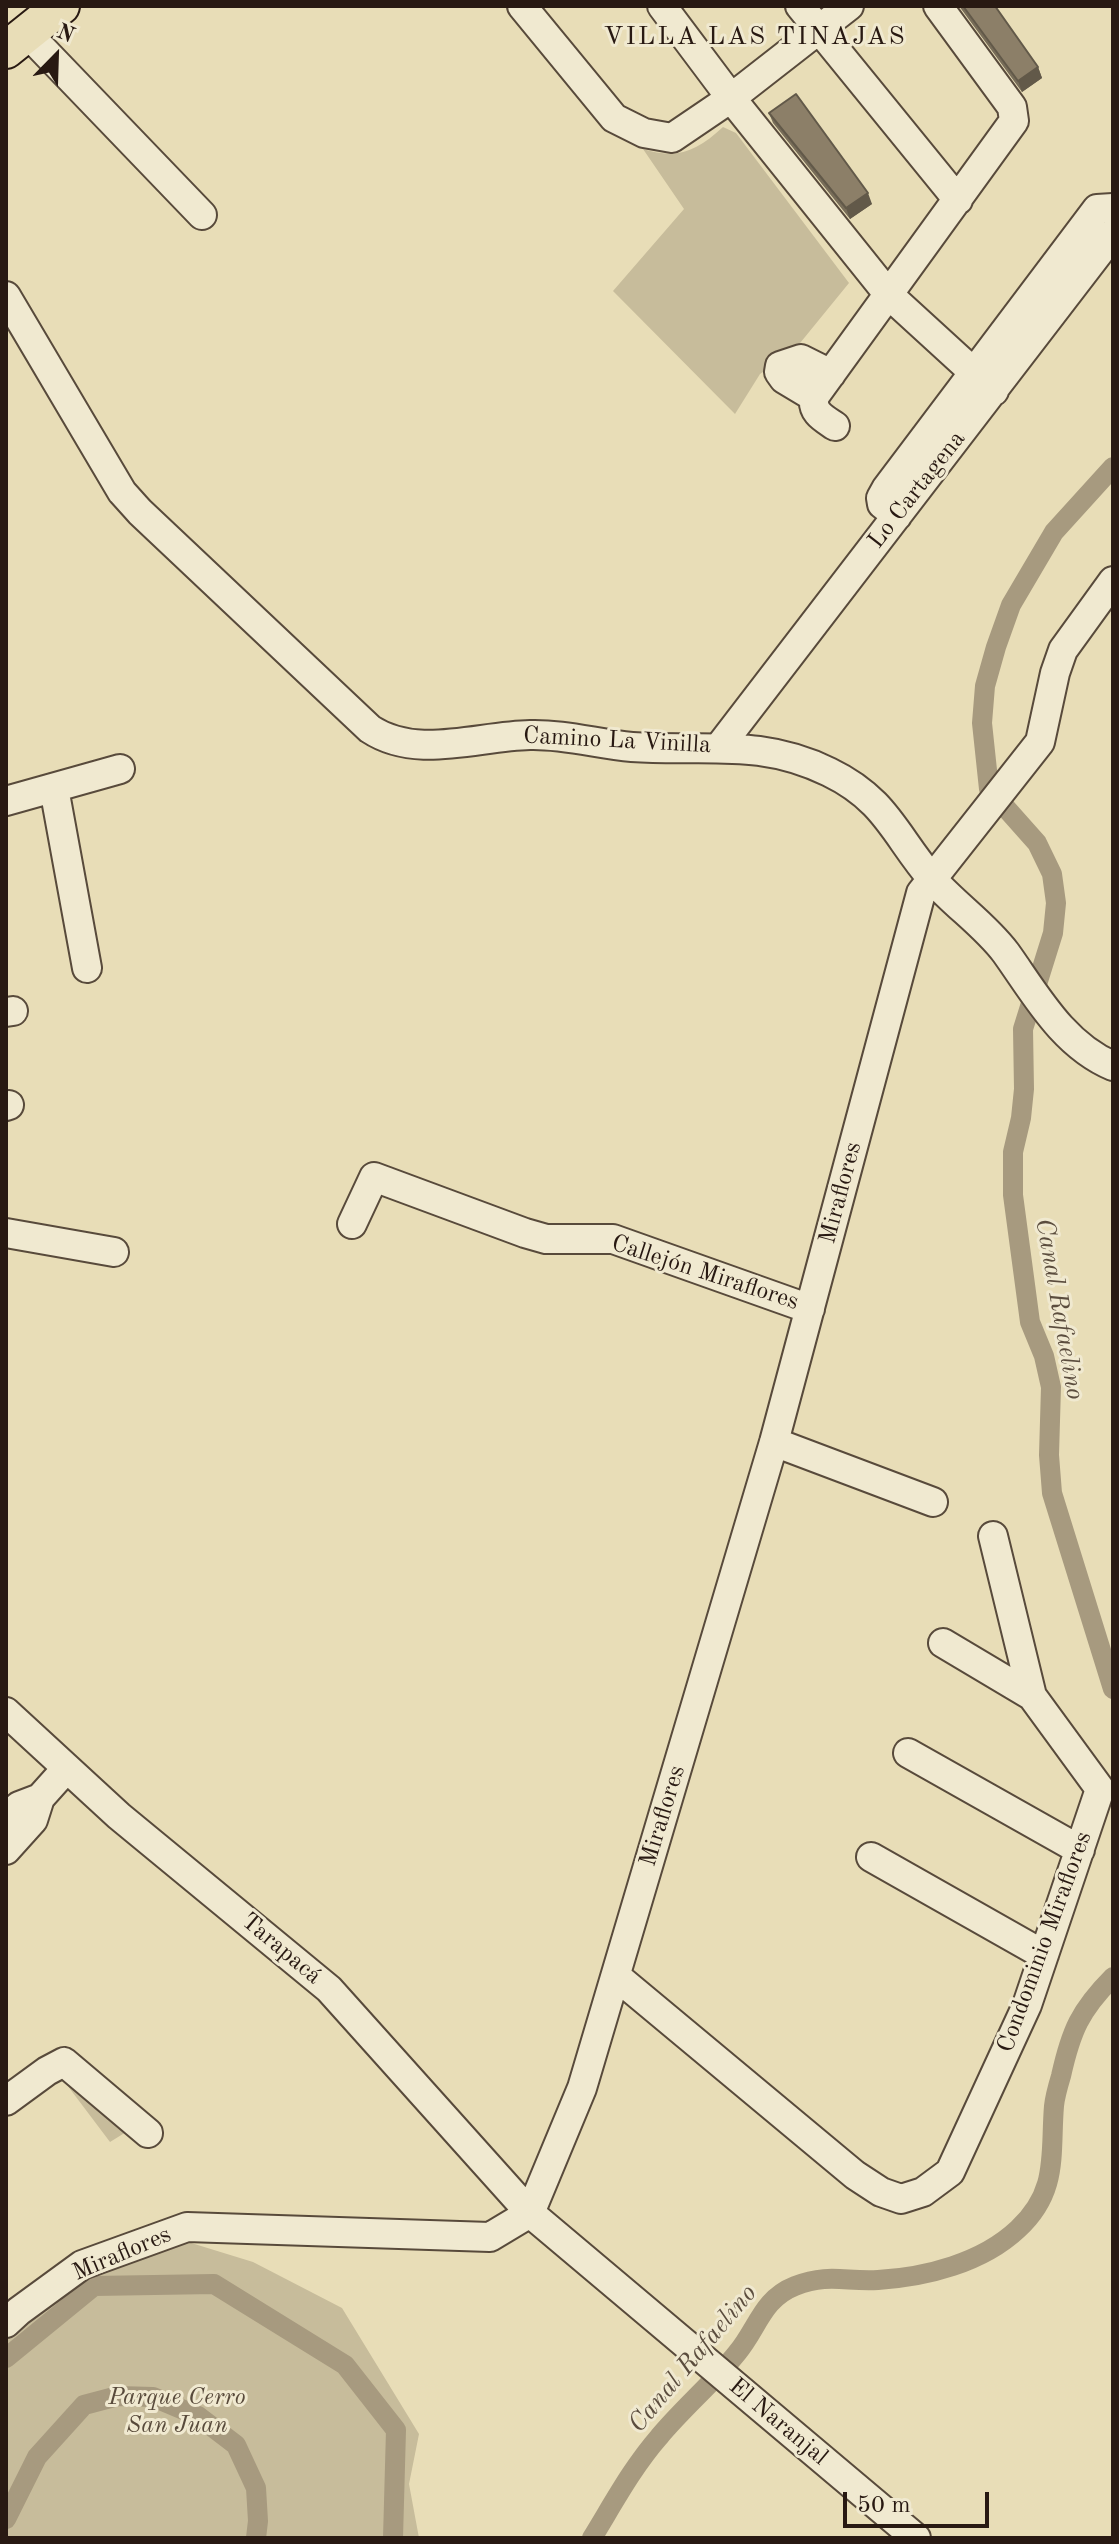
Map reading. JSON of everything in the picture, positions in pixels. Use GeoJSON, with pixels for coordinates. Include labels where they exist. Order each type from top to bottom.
{"type":"FeatureCollection","features":[{"type":"Feature","properties":{"kind":"main road"},"geometry":{"type":"LineString","coordinates":[[16,41],[61,6]]}},
{"type":"Feature","properties":{"kind":"street"},"geometry":{"type":"LineString","coordinates":[[522,6],[614,118],[644,133],[672,138],[731,98],[849,6]]}},
{"type":"Feature","properties":{"kind":"street"},"geometry":{"type":"LineString","coordinates":[[662,6],[731,98],[889,295],[984,381],[1097,209],[1113,208]]}},
{"type":"Feature","properties":{"kind":"street"},"geometry":{"type":"LineString","coordinates":[[800,6],[958,200]]}},
{"type":"Feature","properties":{"kind":"street"},"geometry":{"type":"LineString","coordinates":[[835,426],[817,413],[813,403],[822,386],[1013,125],[1015,113],[938,6]]}},
{"type":"Feature","properties":{"kind":"street"},"geometry":{"type":"LineString","coordinates":[[16,41],[202,215]]}},
{"type":"Feature","properties":{"kind":"street","name":"Lo Cartagena"},"geometry":{"type":"LineString","coordinates":[[720,746],[897,516],[984,381],[1113,234]]}},
{"type":"Feature","properties":{"kind":"street","name":"Camino La Vinilla"},"geometry":{"type":"LineString","coordinates":[[6,296],[122,492],[379,734],[408,745],[534,735],[632,747],[720,746],[754,749],[788,756],[845,780],[877,805],[933,879],[987,930],[1043,1007],[1081,1046],[1113,1066]]}},
{"type":"Feature","properties":{"kind":"street","name":"Miraflores"},"geometry":{"type":"LineString","coordinates":[[6,2323],[82,2265],[187,2227],[490,2237],[530,2213],[582,2088],[616,1976],[774,1442],[921,893],[1040,742],[1063,650],[1113,581]]}},
{"type":"Feature","properties":{"kind":"street"},"geometry":{"type":"LineString","coordinates":[[6,801],[120,769]]}},
{"type":"Feature","properties":{"kind":"street"},"geometry":{"type":"LineString","coordinates":[[54,788],[87,968]]}},
{"type":"Feature","properties":{"kind":"street","name":"Callejón Miraflores"},"geometry":{"type":"LineString","coordinates":[[352,1224],[374,1177],[546,1239],[613,1239],[810,1309]]}},
{"type":"Feature","properties":{"kind":"street"},"geometry":{"type":"LineString","coordinates":[[6,1233],[114,1252]]}},
{"type":"Feature","properties":{"kind":"street"},"geometry":{"type":"LineString","coordinates":[[774,1442],[933,1502]]}},
{"type":"Feature","properties":{"kind":"street"},"geometry":{"type":"LineString","coordinates":[[993,1536],[1032,1696]]}},
{"type":"Feature","properties":{"kind":"street","name":"Condominio Miraflores"},"geometry":{"type":"LineString","coordinates":[[616,1976],[855,2175],[881,2192],[901,2199],[923,2192],[950,2172],[1027,2005],[1100,1789],[1032,1696],[943,1643]]}},
{"type":"Feature","properties":{"kind":"street","name":"Tarapacá"},"geometry":{"type":"LineString","coordinates":[[6,1712],[119,1816],[329,1989],[530,2213]]}},
{"type":"Feature","properties":{"kind":"street"},"geometry":{"type":"LineString","coordinates":[[908,1753],[1080,1850]]}},
{"type":"Feature","properties":{"kind":"street"},"geometry":{"type":"LineString","coordinates":[[6,1850],[33,1820],[40,1798],[66,1769]]}},
{"type":"Feature","properties":{"kind":"street"},"geometry":{"type":"LineString","coordinates":[[6,1818],[19,1806],[40,1798]]}},
{"type":"Feature","properties":{"kind":"street"},"geometry":{"type":"LineString","coordinates":[[871,1857],[1044,1955]]}},
{"type":"Feature","properties":{"kind":"street"},"geometry":{"type":"LineString","coordinates":[[6,2101],[64,2062],[148,2133]]}},
{"type":"Feature","properties":{"kind":"street","name":"El Naranjal"},"geometry":{"type":"LineString","coordinates":[[530,2213],[916,2538]]}},
{"type":"Feature","properties":{"kind":"green space"},"geometry":{"type":"Polygon","coordinates":[[[723,127],[736,133],[849,283],[796,348],[760,374],[735,414],[613,291],[684,209],[643,149],[666,154],[686,151],[723,127]]]}},
{"type":"Feature","properties":{"kind":"green space"},"geometry":{"type":"Polygon","coordinates":[[[61,2077],[131,2129],[110,2142],[61,2077]]]}},
{"type":"Feature","properties":{"kind":"green space","name":"Parque Cerro San Juan"},"geometry":{"type":"Polygon","coordinates":[[[188,2242],[253,2262],[342,2308],[419,2434],[409,2484],[419,2538],[6,2538],[6,2338],[22,2321],[90,2274],[188,2242]]]}},
{"type":"Feature","properties":{"kind":"building"},"geometry":{"type":"Polygon","coordinates":[[[963,6],[995,6],[1038,67],[1018,81],[963,6]]]}},
{"type":"Feature","properties":{"kind":"building"},"geometry":{"type":"Polygon","coordinates":[[[796,94],[868,193],[846,208],[769,113],[796,94]]]}},
{"type":"Feature","properties":{"kind":"waterway","name":"Canal Rafaelino"},"geometry":{"type":"LineString","coordinates":[[1113,467],[1054,532],[1011,605],[985,686],[982,723],[989,789],[1037,843],[1052,874],[1056,903],[1053,933],[1023,1029],[1024,1089],[1013,1152],[1013,1195],[1030,1322],[1044,1356],[1051,1387],[1049,1455],[1052,1493],[1113,1689]]}},
{"type":"Feature","properties":{"kind":"waterway","name":"Canal Rafaelino"},"geometry":{"type":"LineString","coordinates":[[592,2538],[649,2449],[728,2364],[775,2298],[795,2286],[818,2280],[878,2280],[934,2272],[988,2251],[1018,2229],[1031,2215],[1046,2186],[1052,2156],[1055,2098],[1073,2034],[1092,2000],[1113,1977]]}},
{"type":"Feature","properties":{"kind":"waterway","name":"Canal Rafaelino"},"geometry":{"type":"LineString","coordinates":[[6,2358],[94,2286],[214,2284],[345,2365],[396,2430],[393,2538]]}},
{"type":"Feature","properties":{"kind":"waterway"},"geometry":{"type":"LineString","coordinates":[[6,2519],[37,2457],[84,2405],[118,2396],[153,2397],[198,2416],[236,2445],[256,2488],[256,2538]]}},
{"type":"Feature","properties":{"kind":"district","name":"VILLA LAS TINAJAS"},"geometry":{"type":"Point","coordinates":[755,37]}}]}
